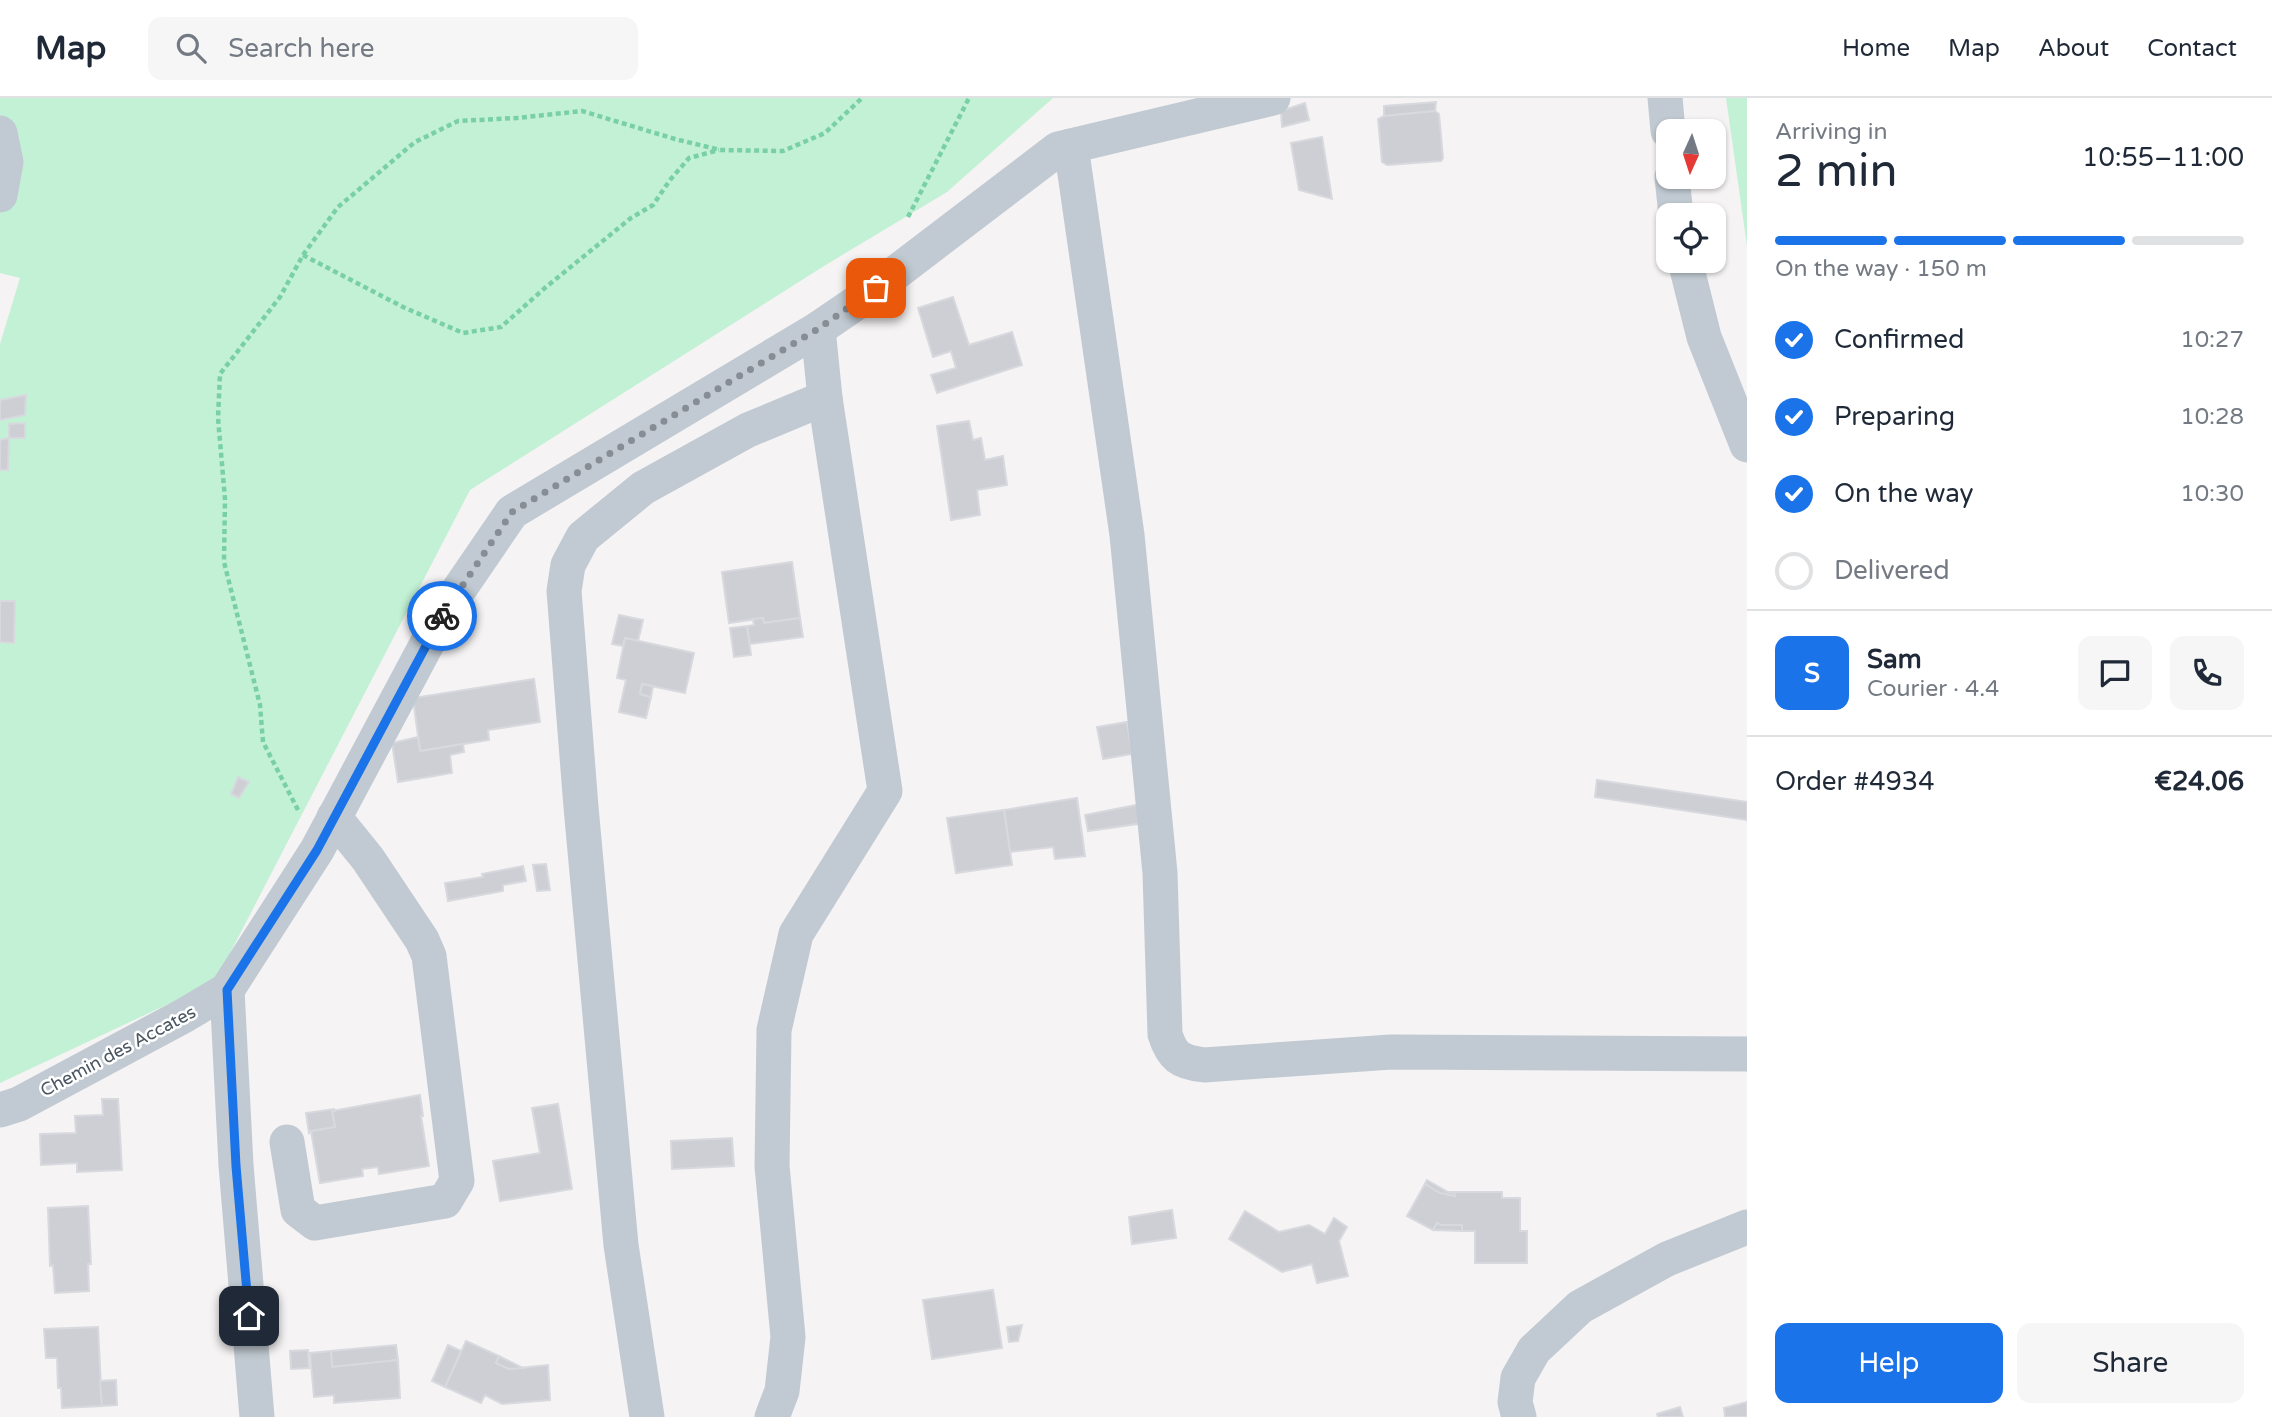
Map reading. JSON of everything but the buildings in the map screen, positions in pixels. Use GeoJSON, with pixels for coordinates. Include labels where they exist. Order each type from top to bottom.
{"type":"FeatureCollection","features":[{"type":"Feature","properties":{"kind":"street","name":"Chemin des Accates"},"geometry":{"type":"LineString","coordinates":[[0,1110],[19,1104],[227,990],[317,850],[445,610],[512,512],[818,329],[1058,149],[1273,98]]}},
{"type":"Feature","properties":{"kind":"street"},"geometry":{"type":"LineString","coordinates":[[1665,98],[1667,119]]}},
{"type":"Feature","properties":{"kind":"street"},"geometry":{"type":"LineString","coordinates":[[0,133],[6,162],[0,195]]}},
{"type":"Feature","properties":{"kind":"street"},"geometry":{"type":"LineString","coordinates":[[1071,146],[1127,535],[1160,873],[1165,1034],[1170,1049],[1184,1062],[1204,1065],[1391,1052],[1747,1054]]}},
{"type":"Feature","properties":{"kind":"street"},"geometry":{"type":"LineString","coordinates":[[1688,273],[1704,337],[1747,445]]}},
{"type":"Feature","properties":{"kind":"street"},"geometry":{"type":"LineString","coordinates":[[772,1417],[782,1391],[788,1337],[772,1166],[774,1030],[796,934],[885,791],[825,398],[818,329]]}},
{"type":"Feature","properties":{"kind":"street"},"geometry":{"type":"LineString","coordinates":[[646,1417],[621,1245],[564,591],[568,565],[583,537],[643,488],[748,430],[825,398]]}},
{"type":"Feature","properties":{"kind":"street"},"geometry":{"type":"LineString","coordinates":[[288,1142],[298,1210],[315,1223],[445,1201],[457,1181],[429,956],[422,940],[368,859],[334,817]]}},
{"type":"Feature","properties":{"kind":"street"},"geometry":{"type":"LineString","coordinates":[[227,990],[236,1166],[257,1417]]}},
{"type":"Feature","properties":{"kind":"street"},"geometry":{"type":"LineString","coordinates":[[1508,1412],[1518,1378],[1534,1350],[1580,1307],[1667,1259],[1747,1227]]}},
{"type":"Feature","properties":{"kind":"path"},"geometry":{"type":"LineString","coordinates":[[298,810],[263,743],[260,705],[224,562],[225,499],[218,418],[220,374],[280,297],[303,255],[338,207],[415,142],[458,121],[582,111],[720,150],[783,151],[825,133],[862,98]]}},
{"type":"Feature","properties":{"kind":"path"},"geometry":{"type":"LineString","coordinates":[[303,255],[404,307],[463,333],[501,327],[623,225],[653,205],[689,158],[720,150]]}},
{"type":"Feature","properties":{"kind":"green space"},"geometry":{"type":"Polygon","coordinates":[[[0,98],[1053,98],[947,192],[824,266],[470,490],[215,982],[0,1083],[0,344],[20,278],[0,273],[0,98]]]}},
{"type":"Feature","properties":{"kind":"green space"},"geometry":{"type":"Polygon","coordinates":[[[1726,98],[1747,98],[1747,246],[1726,98]]]}},
{"type":"Feature","properties":{"kind":"way so far"},"geometry":{"type":"LineString","coordinates":[[442,616],[512,512],[818,329],[876,288]]}},
{"type":"Feature","properties":{"kind":"route"},"geometry":{"type":"LineString","coordinates":[[249,1316],[236,1166],[227,990],[317,850],[442,616]]}}]}
